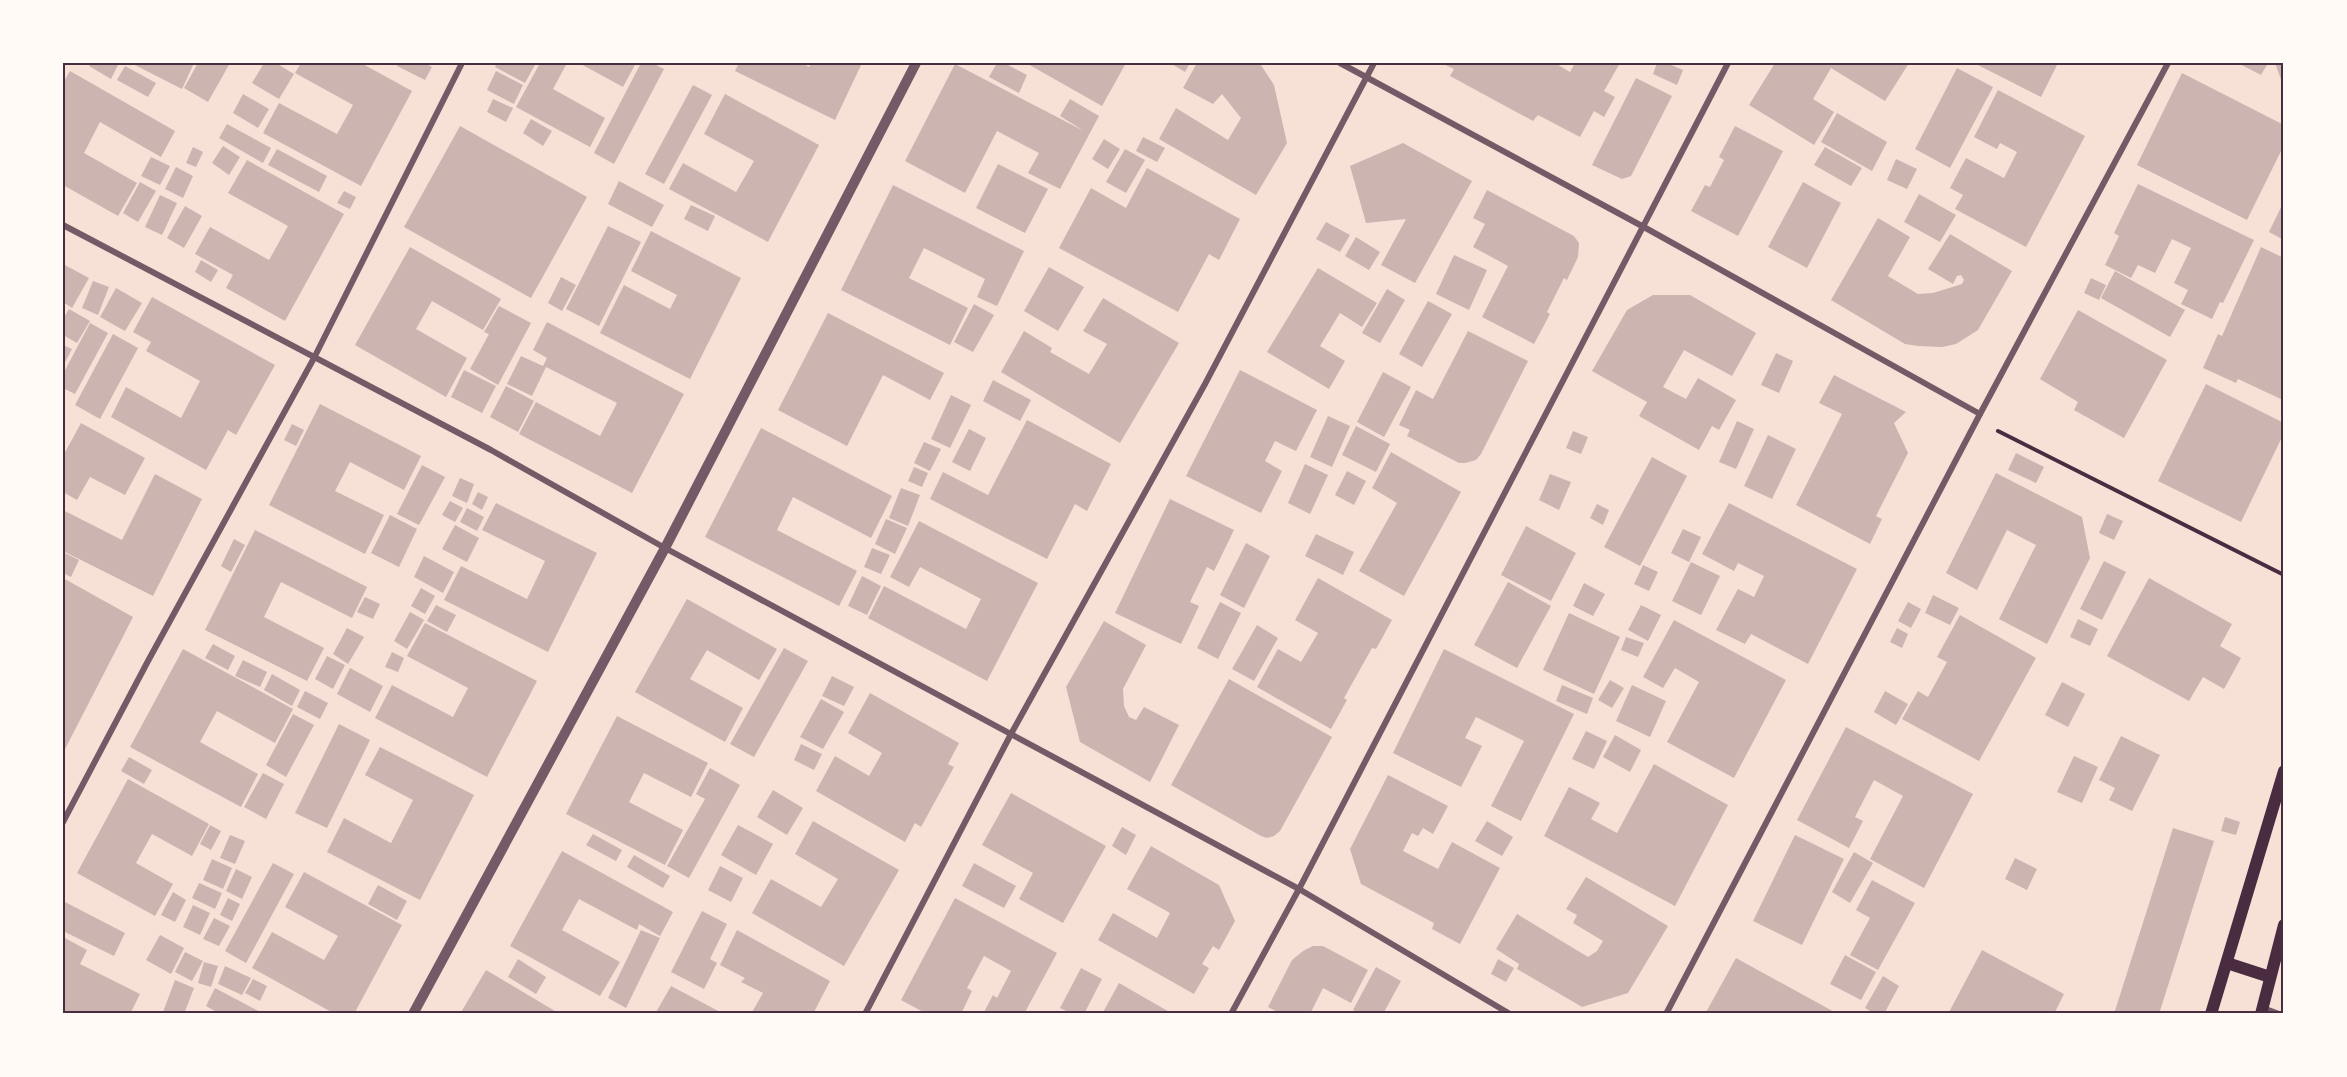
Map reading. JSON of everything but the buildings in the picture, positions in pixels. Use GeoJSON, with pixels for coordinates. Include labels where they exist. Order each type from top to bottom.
{"type":"FeatureCollection","features":[{"type":"Feature","properties":{"kind":"main road"},"geometry":{"type":"LineString","coordinates":[[2211,1014],[2284,771]]}},
{"type":"Feature","properties":{"kind":"main road"},"geometry":{"type":"LineString","coordinates":[[2262,1011],[2284,925]]}},
{"type":"Feature","properties":{"kind":"main road"},"geometry":{"type":"LineString","coordinates":[[2227,963],[2270,977]]}},
{"type":"Feature","properties":{"kind":"street"},"geometry":{"type":"LineString","coordinates":[[63,822],[148,661],[314,358],[462,63]]}},
{"type":"Feature","properties":{"kind":"street"},"geometry":{"type":"LineString","coordinates":[[413,1014],[665,548],[916,63]]}},
{"type":"Feature","properties":{"kind":"street"},"geometry":{"type":"LineString","coordinates":[[1340,63],[1642,226],[1979,417]]}},
{"type":"Feature","properties":{"kind":"street"},"geometry":{"type":"LineString","coordinates":[[865,1014],[1011,734],[1205,384],[1374,63]]}},
{"type":"Feature","properties":{"kind":"street"},"geometry":{"type":"LineString","coordinates":[[1231,1014],[1299,889],[1728,63]]}},
{"type":"Feature","properties":{"kind":"street"},"geometry":{"type":"LineString","coordinates":[[1666,1014],[1979,417],[2168,63]]}},
{"type":"Feature","properties":{"kind":"street"},"geometry":{"type":"LineString","coordinates":[[63,225],[491,450],[665,548],[1299,889],[1510,1014]]}},
{"type":"Feature","properties":{"kind":"street"},"geometry":{"type":"LineString","coordinates":[[2262,1011],[2279,1014]]}},
{"type":"Feature","properties":{"kind":"path"},"geometry":{"type":"LineString","coordinates":[[1979,417],[2284,575]]}}]}
